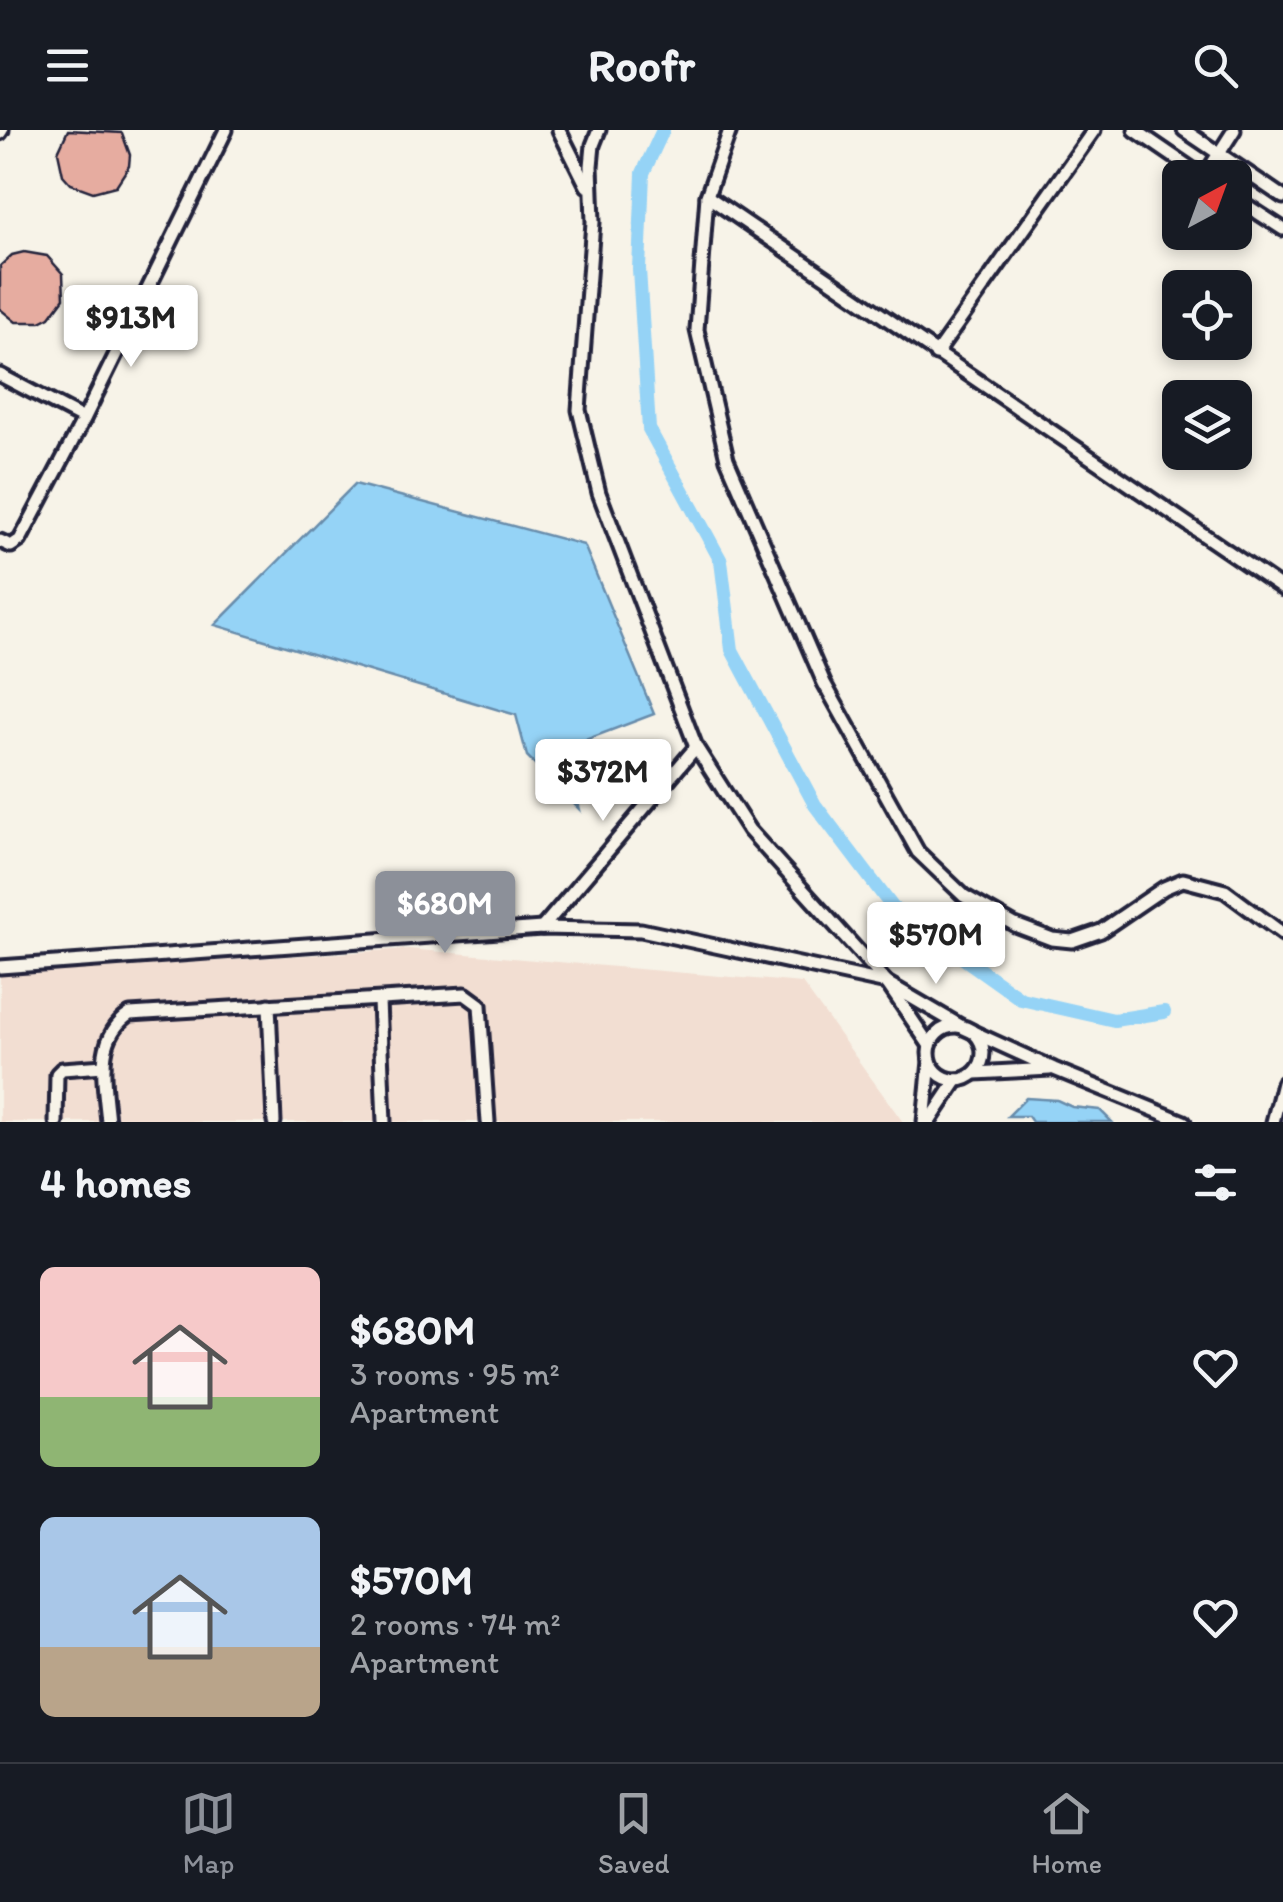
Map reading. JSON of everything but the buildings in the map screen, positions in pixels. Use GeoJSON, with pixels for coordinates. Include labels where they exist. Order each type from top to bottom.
{"type":"FeatureCollection","features":[{"type":"Feature","properties":{"kind":"street"},"geometry":{"type":"LineString","coordinates":[[0,541],[11,546],[20,540],[226,130]]}},
{"type":"Feature","properties":{"kind":"street"},"geometry":{"type":"LineString","coordinates":[[599,130],[593,146],[591,256],[580,410],[599,493],[696,747],[750,830],[887,983],[930,1046],[927,1122]]}},
{"type":"Feature","properties":{"kind":"street"},"geometry":{"type":"LineString","coordinates":[[730,130],[707,196],[698,330],[727,459],[824,683],[918,852],[964,896],[1052,939],[1072,941],[1102,931],[1164,888],[1184,880],[1224,891],[1283,934]]}},
{"type":"Feature","properties":{"kind":"street"},"geometry":{"type":"LineString","coordinates":[[936,354],[1094,130]]}},
{"type":"Feature","properties":{"kind":"street"},"geometry":{"type":"LineString","coordinates":[[1135,130],[1179,160]]}},
{"type":"Feature","properties":{"kind":"street"},"geometry":{"type":"LineString","coordinates":[[1184,130],[1283,197]]}},
{"type":"Feature","properties":{"kind":"street"},"geometry":{"type":"LineString","coordinates":[[1215,160],[1234,130]]}},
{"type":"Feature","properties":{"kind":"street"},"geometry":{"type":"LineString","coordinates":[[563,133],[575,146],[593,146]]}},
{"type":"Feature","properties":{"kind":"street"},"geometry":{"type":"LineString","coordinates":[[563,133],[592,199]]}},
{"type":"Feature","properties":{"kind":"street"},"geometry":{"type":"LineString","coordinates":[[707,196],[1283,589]]}},
{"type":"Feature","properties":{"kind":"street"},"geometry":{"type":"LineString","coordinates":[[1252,209],[1283,229]]}},
{"type":"Feature","properties":{"kind":"street"},"geometry":{"type":"LineString","coordinates":[[0,376],[84,419]]}},
{"type":"Feature","properties":{"kind":"street"},"geometry":{"type":"LineString","coordinates":[[542,928],[696,747]]}},
{"type":"Feature","properties":{"kind":"street"},"geometry":{"type":"LineString","coordinates":[[0,967],[542,928],[642,930],[887,983],[964,1028],[1184,1122]]}},
{"type":"Feature","properties":{"kind":"street"},"geometry":{"type":"LineString","coordinates":[[108,1122],[104,1066],[107,1040],[118,1022],[130,1014],[465,994],[480,1005],[488,1122]]}},
{"type":"Feature","properties":{"kind":"street"},"geometry":{"type":"LineString","coordinates":[[379,1001],[384,1122]]}},
{"type":"Feature","properties":{"kind":"street"},"geometry":{"type":"LineString","coordinates":[[269,1005],[274,1122]]}},
{"type":"Feature","properties":{"kind":"street"},"geometry":{"type":"LineString","coordinates":[[930,1046],[943,1029],[964,1028],[973,1032],[982,1047],[980,1065],[974,1073]]}},
{"type":"Feature","properties":{"kind":"street"},"geometry":{"type":"LineString","coordinates":[[930,1060],[936,1071],[957,1080]]}},
{"type":"Feature","properties":{"kind":"street"},"geometry":{"type":"LineString","coordinates":[[56,1122],[58,1074],[62,1070],[104,1066]]}},
{"type":"Feature","properties":{"kind":"street"},"geometry":{"type":"LineString","coordinates":[[927,1122],[957,1080],[974,1073],[1054,1069]]}},
{"type":"Feature","properties":{"kind":"street"},"geometry":{"type":"LineString","coordinates":[[1273,1122],[1283,1083]]}},
{"type":"Feature","properties":{"kind":"shaded area"},"geometry":{"type":"Polygon","coordinates":[[[408,949],[802,983],[903,1122],[0,1122],[0,974],[408,949]]]}},
{"type":"Feature","properties":{"kind":"water"},"geometry":{"type":"Polygon","coordinates":[[[355,484],[584,545],[654,714],[564,748],[580,810],[527,756],[516,715],[215,625],[355,484]]]}},
{"type":"Feature","properties":{"kind":"water"},"geometry":{"type":"Polygon","coordinates":[[[627,747],[634,760],[608,780],[585,786],[577,768],[627,747]]]}},
{"type":"Feature","properties":{"kind":"water"},"geometry":{"type":"Polygon","coordinates":[[[1026,1098],[1100,1110],[1112,1122],[1032,1122],[1028,1116],[1008,1116],[1026,1098]]]}},
{"type":"Feature","properties":{"kind":"waterway"},"geometry":{"type":"LineString","coordinates":[[663,130],[643,173],[639,269],[649,429],[721,561],[732,650],[815,805],[893,908],[1021,999],[1114,1020],[1164,1012]]}}]}
